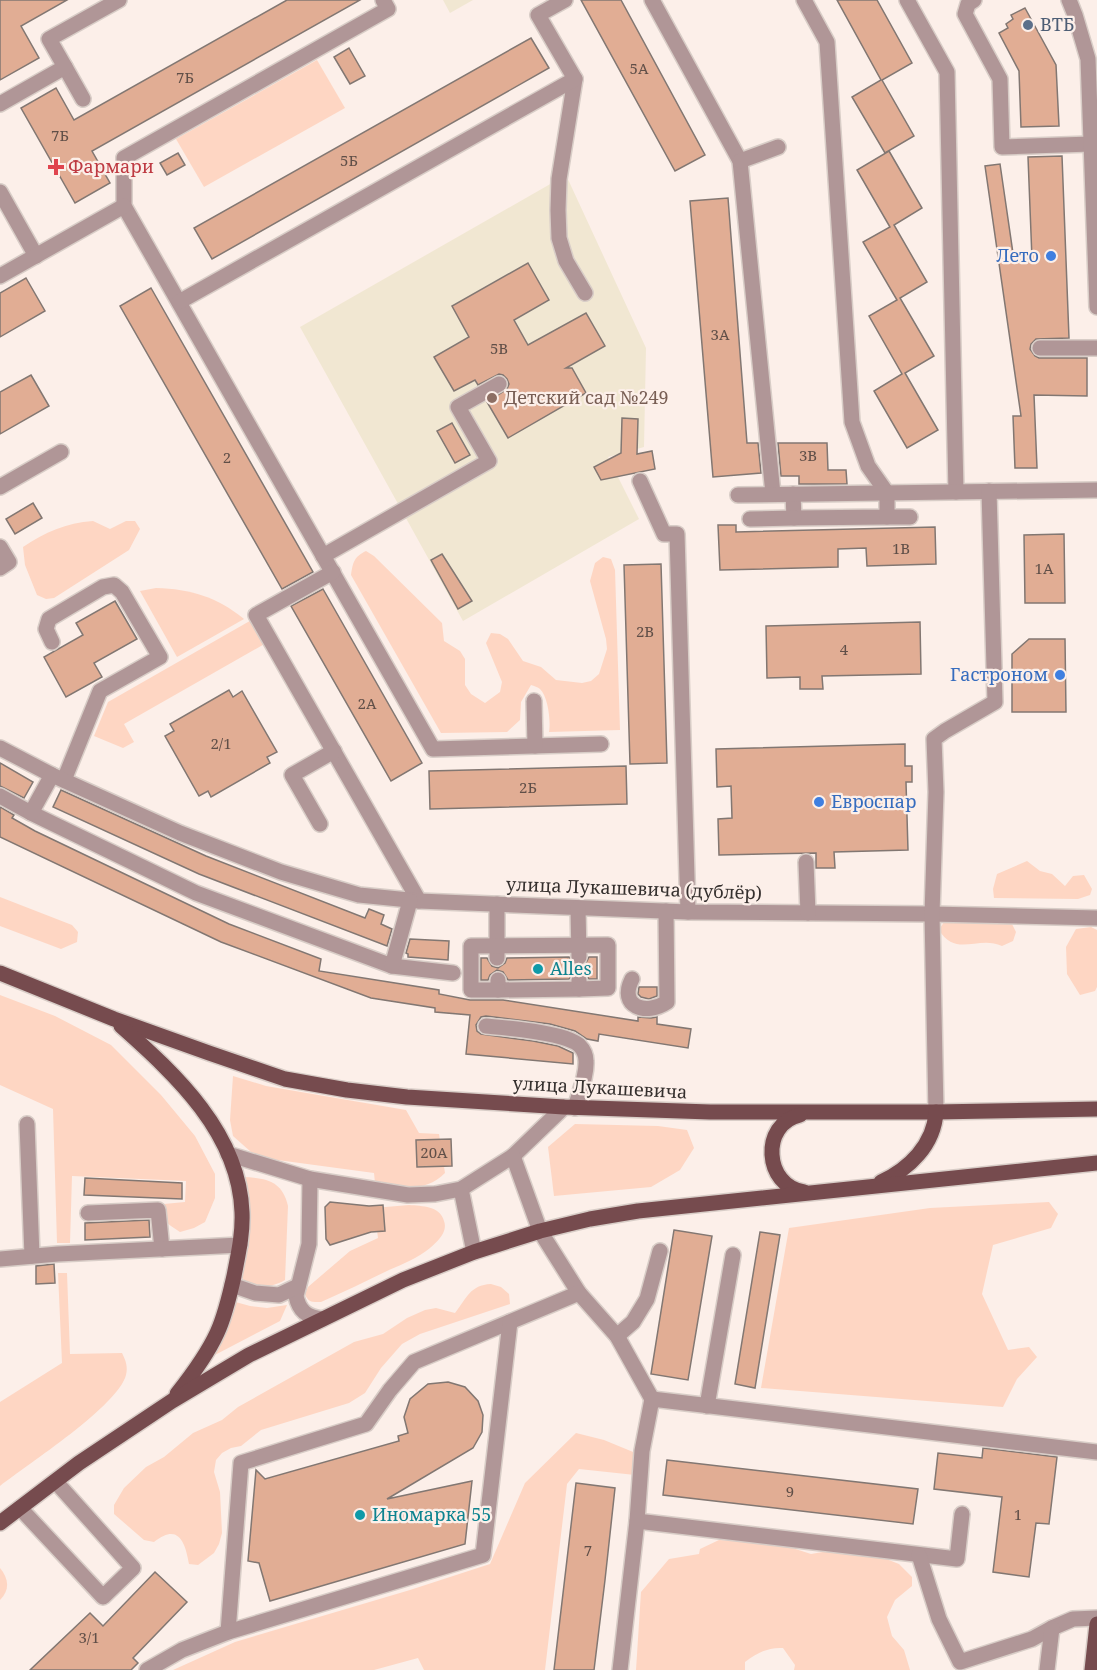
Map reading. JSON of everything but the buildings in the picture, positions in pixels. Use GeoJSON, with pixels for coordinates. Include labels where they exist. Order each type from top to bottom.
{"type":"FeatureCollection","features":[{"type":"Feature","properties":{"kind":"main road","name":"улица Лукашевича"},"geometry":{"type":"LineString","coordinates":[[0,972],[114,1019],[285,1079],[347,1090],[407,1097],[569,1107],[710,1112],[936,1112],[1097,1108]]}},
{"type":"Feature","properties":{"kind":"main road"},"geometry":{"type":"LineString","coordinates":[[114,1019],[162,1062],[194,1097],[216,1129],[237,1180],[242,1212],[240,1245],[232,1285],[218,1332],[198,1368],[172,1401]]}},
{"type":"Feature","properties":{"kind":"main road"},"geometry":{"type":"LineString","coordinates":[[809,1112],[794,1116],[781,1125],[773,1139],[771,1154],[774,1170],[784,1182],[797,1191],[813,1193]]}},
{"type":"Feature","properties":{"kind":"main road"},"geometry":{"type":"LineString","coordinates":[[870,1186],[894,1175],[914,1160],[928,1140],[936,1112]]}},
{"type":"Feature","properties":{"kind":"main road"},"geometry":{"type":"LineString","coordinates":[[0,1523],[78,1463],[172,1401],[249,1355],[403,1280],[474,1252],[540,1231],[638,1211],[1097,1163]]}},
{"type":"Feature","properties":{"kind":"main road"},"geometry":{"type":"LineString","coordinates":[[1092,1670],[1097,1624]]}},
{"type":"Feature","properties":{"kind":"street"},"geometry":{"type":"LineString","coordinates":[[83,99],[49,39],[119,0]]}},
{"type":"Feature","properties":{"kind":"street"},"geometry":{"type":"LineString","coordinates":[[383,0],[388,9],[124,158],[124,206],[433,749],[601,744]]}},
{"type":"Feature","properties":{"kind":"street"},"geometry":{"type":"LineString","coordinates":[[565,0],[538,15],[574,79],[559,179],[559,238],[566,261],[585,293]]}},
{"type":"Feature","properties":{"kind":"street"},"geometry":{"type":"LineString","coordinates":[[652,0],[741,161],[773,494]]}},
{"type":"Feature","properties":{"kind":"street"},"geometry":{"type":"LineString","coordinates":[[804,0],[827,42],[852,422],[868,466],[887,493],[887,517]]}},
{"type":"Feature","properties":{"kind":"street"},"geometry":{"type":"LineString","coordinates":[[907,0],[947,72],[956,492]]}},
{"type":"Feature","properties":{"kind":"street"},"geometry":{"type":"LineString","coordinates":[[974,0],[968,4],[965,15],[1000,78],[1002,147],[1091,144]]}},
{"type":"Feature","properties":{"kind":"street"},"geometry":{"type":"LineString","coordinates":[[1069,0],[1076,15],[1088,58],[1094,123],[1091,144],[1097,307]]}},
{"type":"Feature","properties":{"kind":"street"},"geometry":{"type":"LineString","coordinates":[[0,104],[65,67]]}},
{"type":"Feature","properties":{"kind":"street"},"geometry":{"type":"LineString","coordinates":[[179,302],[574,79]]}},
{"type":"Feature","properties":{"kind":"street"},"geometry":{"type":"LineString","coordinates":[[741,161],[778,147]]}},
{"type":"Feature","properties":{"kind":"street"},"geometry":{"type":"LineString","coordinates":[[0,192],[36,256]]}},
{"type":"Feature","properties":{"kind":"street"},"geometry":{"type":"LineString","coordinates":[[0,276],[124,206]]}},
{"type":"Feature","properties":{"kind":"street"},"geometry":{"type":"LineString","coordinates":[[1040,348],[1097,348]]}},
{"type":"Feature","properties":{"kind":"street"},"geometry":{"type":"LineString","coordinates":[[323,556],[489,461],[458,407],[499,384]]}},
{"type":"Feature","properties":{"kind":"street"},"geometry":{"type":"LineString","coordinates":[[0,487],[61,452]]}},
{"type":"Feature","properties":{"kind":"street"},"geometry":{"type":"LineString","coordinates":[[640,481],[664,534],[677,534],[688,912]]}},
{"type":"Feature","properties":{"kind":"street"},"geometry":{"type":"LineString","coordinates":[[738,495],[1097,490]]}},
{"type":"Feature","properties":{"kind":"street"},"geometry":{"type":"LineString","coordinates":[[936,1112],[932,914],[936,792],[934,740],[945,731],[995,702],[989,491]]}},
{"type":"Feature","properties":{"kind":"street"},"geometry":{"type":"LineString","coordinates":[[793,494],[794,518]]}},
{"type":"Feature","properties":{"kind":"street"},"geometry":{"type":"LineString","coordinates":[[750,519],[910,517]]}},
{"type":"Feature","properties":{"kind":"street"},"geometry":{"type":"LineString","coordinates":[[0,547],[9,562],[0,568]]}},
{"type":"Feature","properties":{"kind":"street"},"geometry":{"type":"LineString","coordinates":[[333,572],[256,615],[415,901],[392,966]]}},
{"type":"Feature","properties":{"kind":"street"},"geometry":{"type":"LineString","coordinates":[[31,813],[58,778],[100,691],[160,657],[122,592],[114,585],[103,587],[49,618],[46,629],[52,642]]}},
{"type":"Feature","properties":{"kind":"street"},"geometry":{"type":"LineString","coordinates":[[534,701],[535,746]]}},
{"type":"Feature","properties":{"kind":"street","name":"улица Лукашевича (дублёр)"},"geometry":{"type":"LineString","coordinates":[[0,748],[58,778],[180,833],[292,876],[359,895],[415,901],[688,912],[1097,918]]}},
{"type":"Feature","properties":{"kind":"street"},"geometry":{"type":"LineString","coordinates":[[320,824],[292,775],[334,752]]}},
{"type":"Feature","properties":{"kind":"street"},"geometry":{"type":"LineString","coordinates":[[0,796],[196,893],[392,966],[453,973]]}},
{"type":"Feature","properties":{"kind":"street"},"geometry":{"type":"LineString","coordinates":[[806,862],[808,913]]}},
{"type":"Feature","properties":{"kind":"street"},"geometry":{"type":"LineString","coordinates":[[497,904],[497,952]]}},
{"type":"Feature","properties":{"kind":"street"},"geometry":{"type":"LineString","coordinates":[[578,908],[579,951]]}},
{"type":"Feature","properties":{"kind":"street"},"geometry":{"type":"LineString","coordinates":[[632,979],[627,989],[629,999],[637,1007],[658,1008],[667,1002],[666,911]]}},
{"type":"Feature","properties":{"kind":"street"},"geometry":{"type":"LineString","coordinates":[[608,945],[608,988],[579,984],[498,985],[471,990],[471,946],[497,952],[579,951],[608,945]]}},
{"type":"Feature","properties":{"kind":"street"},"geometry":{"type":"LineString","coordinates":[[228,1154],[310,1179],[408,1195],[435,1194],[461,1189],[513,1156],[569,1107],[584,1078],[586,1060],[584,1051],[578,1044],[542,1033],[486,1026]]}},
{"type":"Feature","properties":{"kind":"street"},"geometry":{"type":"LineString","coordinates":[[27,1124],[32,1256]]}},
{"type":"Feature","properties":{"kind":"street"},"geometry":{"type":"LineString","coordinates":[[513,1156],[540,1231],[579,1293],[617,1336],[652,1399],[642,1451],[637,1521],[620,1670]]}},
{"type":"Feature","properties":{"kind":"street"},"geometry":{"type":"LineString","coordinates":[[310,1179],[309,1244],[296,1296],[304,1312],[311,1318],[322,1319]]}},
{"type":"Feature","properties":{"kind":"street"},"geometry":{"type":"LineString","coordinates":[[461,1189],[474,1252]]}},
{"type":"Feature","properties":{"kind":"street"},"geometry":{"type":"LineString","coordinates":[[88,1213],[158,1210],[162,1249]]}},
{"type":"Feature","properties":{"kind":"street"},"geometry":{"type":"LineString","coordinates":[[0,1259],[240,1245]]}},
{"type":"Feature","properties":{"kind":"street"},"geometry":{"type":"LineString","coordinates":[[617,1336],[633,1322],[647,1299],[660,1251]]}},
{"type":"Feature","properties":{"kind":"street"},"geometry":{"type":"LineString","coordinates":[[708,1406],[733,1255]]}},
{"type":"Feature","properties":{"kind":"street"},"geometry":{"type":"LineString","coordinates":[[232,1285],[255,1293],[279,1295],[298,1286]]}},
{"type":"Feature","properties":{"kind":"street"},"geometry":{"type":"LineString","coordinates":[[228,1632],[241,1463],[366,1424],[390,1390],[414,1362],[579,1293]]}},
{"type":"Feature","properties":{"kind":"street"},"geometry":{"type":"LineString","coordinates":[[147,1670],[182,1650],[228,1632],[483,1555],[510,1322]]}},
{"type":"Feature","properties":{"kind":"street"},"geometry":{"type":"LineString","coordinates":[[652,1399],[1097,1452]]}},
{"type":"Feature","properties":{"kind":"street"},"geometry":{"type":"LineString","coordinates":[[20,1508],[103,1597],[133,1568],[56,1482]]}},
{"type":"Feature","properties":{"kind":"street"},"geometry":{"type":"LineString","coordinates":[[637,1521],[957,1559],[962,1514]]}},
{"type":"Feature","properties":{"kind":"street"},"geometry":{"type":"LineString","coordinates":[[920,1555],[939,1619],[959,1666],[1032,1639],[1073,1619],[1097,1618]]}},
{"type":"Feature","properties":{"kind":"street"},"geometry":{"type":"LineString","coordinates":[[1047,1670],[1052,1628]]}},
{"type":"Feature","properties":{"kind":"shaded area"},"geometry":{"type":"Polygon","coordinates":[[[443,0],[473,0],[450,13],[443,0]]]}},
{"type":"Feature","properties":{"kind":"shaded area"},"geometry":{"type":"Polygon","coordinates":[[[317,60],[345,108],[204,187],[176,139],[317,60]]]}},
{"type":"Feature","properties":{"kind":"shaded area","name":"Детский сад №249"},"geometry":{"type":"Polygon","coordinates":[[[566,175],[646,348],[644,447],[608,457],[639,519],[463,621],[300,327],[566,175]]]}},
{"type":"Feature","properties":{"kind":"shaded area"},"geometry":{"type":"Polygon","coordinates":[[[93,521],[110,529],[126,521],[135,521],[140,529],[129,550],[54,598],[46,599],[37,595],[25,565],[23,547],[56,529],[93,521]]]}},
{"type":"Feature","properties":{"kind":"shaded area"},"geometry":{"type":"Polygon","coordinates":[[[366,551],[374,556],[442,623],[444,641],[460,651],[465,659],[465,685],[471,694],[485,703],[500,692],[502,682],[486,643],[491,633],[500,634],[508,639],[523,661],[541,667],[556,680],[582,683],[591,681],[599,674],[607,649],[590,581],[595,563],[603,557],[611,559],[615,570],[620,730],[549,732],[549,716],[545,697],[540,689],[531,685],[521,702],[520,720],[507,732],[441,733],[351,575],[355,560],[366,551]]]}},
{"type":"Feature","properties":{"kind":"shaded area"},"geometry":{"type":"Polygon","coordinates":[[[156,588],[192,592],[224,605],[244,619],[177,657],[140,591],[156,588]]]}},
{"type":"Feature","properties":{"kind":"shaded area"},"geometry":{"type":"Polygon","coordinates":[[[255,618],[268,642],[124,724],[134,742],[123,748],[94,736],[108,702],[255,618]]]}},
{"type":"Feature","properties":{"kind":"shaded area"},"geometry":{"type":"Polygon","coordinates":[[[1027,861],[1040,871],[1052,874],[1065,886],[1073,876],[1084,875],[1092,889],[1090,895],[1078,899],[994,898],[993,889],[997,874],[1027,861]]]}},
{"type":"Feature","properties":{"kind":"shaded area"},"geometry":{"type":"Polygon","coordinates":[[[0,897],[72,925],[78,932],[77,942],[61,949],[0,926],[0,897]]]}},
{"type":"Feature","properties":{"kind":"shaded area"},"geometry":{"type":"Polygon","coordinates":[[[958,919],[1012,924],[1016,932],[1013,941],[1002,946],[993,943],[953,943],[939,930],[944,922],[958,919]]]}},
{"type":"Feature","properties":{"kind":"shaded area"},"geometry":{"type":"Polygon","coordinates":[[[1091,927],[1097,930],[1097,987],[1095,991],[1080,995],[1067,974],[1066,947],[1076,929],[1091,927]]]}},
{"type":"Feature","properties":{"kind":"shaded area"},"geometry":{"type":"Polygon","coordinates":[[[0,995],[55,1016],[111,1045],[161,1095],[195,1136],[215,1174],[215,1198],[205,1222],[180,1232],[168,1224],[164,1218],[164,1204],[185,1202],[186,1181],[72,1176],[70,1243],[57,1243],[53,1109],[0,1085],[0,995]]]}},
{"type":"Feature","properties":{"kind":"shaded area"},"geometry":{"type":"Polygon","coordinates":[[[233,1076],[266,1086],[406,1110],[419,1133],[439,1134],[445,1173],[429,1184],[403,1187],[375,1183],[374,1173],[270,1159],[251,1152],[233,1136],[230,1120],[233,1076]]]}},
{"type":"Feature","properties":{"kind":"shaded area"},"geometry":{"type":"Polygon","coordinates":[[[575,1124],[658,1126],[687,1130],[694,1148],[680,1170],[651,1187],[554,1196],[548,1147],[575,1124]]]}},
{"type":"Feature","properties":{"kind":"shaded area"},"geometry":{"type":"Polygon","coordinates":[[[243,1177],[272,1182],[282,1191],[288,1206],[285,1280],[274,1285],[256,1286],[241,1277],[243,1177]]]}},
{"type":"Feature","properties":{"kind":"shaded area"},"geometry":{"type":"Polygon","coordinates":[[[1049,1202],[1058,1214],[1051,1228],[993,1245],[982,1294],[1008,1350],[1029,1347],[1037,1357],[1017,1379],[1003,1407],[761,1388],[789,1228],[930,1208],[1049,1202]]]}},
{"type":"Feature","properties":{"kind":"shaded area"},"geometry":{"type":"Polygon","coordinates":[[[409,1205],[430,1208],[442,1216],[445,1229],[433,1245],[410,1260],[321,1302],[308,1299],[305,1294],[308,1287],[350,1251],[378,1238],[374,1208],[409,1205]]]}},
{"type":"Feature","properties":{"kind":"shaded area"},"geometry":{"type":"Polygon","coordinates":[[[58,1273],[67,1273],[70,1354],[122,1353],[127,1369],[126,1375],[119,1388],[90,1418],[0,1486],[0,1402],[62,1363],[58,1273]]]}},
{"type":"Feature","properties":{"kind":"shaded area"},"geometry":{"type":"Polygon","coordinates":[[[491,1284],[501,1287],[509,1294],[510,1304],[420,1334],[402,1344],[381,1368],[365,1393],[349,1403],[261,1430],[241,1446],[222,1453],[216,1460],[214,1472],[220,1492],[222,1533],[214,1553],[198,1565],[189,1564],[185,1548],[179,1537],[169,1534],[154,1542],[144,1540],[114,1514],[114,1505],[124,1488],[146,1467],[164,1457],[193,1433],[222,1420],[238,1407],[354,1342],[383,1334],[407,1318],[425,1310],[436,1308],[455,1313],[474,1290],[491,1284]]]}},
{"type":"Feature","properties":{"kind":"shaded area"},"geometry":{"type":"Polygon","coordinates":[[[232,1301],[267,1308],[287,1305],[280,1321],[211,1357],[232,1301]]]}},
{"type":"Feature","properties":{"kind":"shaded area"},"geometry":{"type":"Polygon","coordinates":[[[576,1433],[604,1440],[638,1454],[635,1475],[579,1469],[567,1484],[545,1670],[424,1670],[418,1658],[374,1670],[173,1670],[235,1642],[490,1564],[525,1483],[576,1433]]]}},
{"type":"Feature","properties":{"kind":"shaded area"},"geometry":{"type":"Polygon","coordinates":[[[719,1540],[780,1544],[811,1554],[840,1549],[871,1553],[899,1564],[912,1577],[912,1586],[895,1600],[887,1617],[892,1636],[904,1650],[910,1670],[794,1670],[795,1665],[783,1648],[772,1648],[745,1662],[745,1670],[636,1670],[641,1592],[669,1559],[699,1554],[700,1549],[719,1540]]]}},
{"type":"Feature","properties":{"kind":"shaded area"},"geometry":{"type":"Polygon","coordinates":[[[0,1568],[5,1576],[7,1588],[0,1600],[0,1568]]]}},
{"type":"Feature","properties":{"kind":"tunnel"},"geometry":{"type":"LineString","coordinates":[[579,957],[579,979]]}},
{"type":"Feature","properties":{"kind":"place","name":"ВТБ"},"geometry":{"type":"Point","coordinates":[1028,25]}},
{"type":"Feature","properties":{"kind":"place","name":"Фармари"},"geometry":{"type":"Point","coordinates":[56,167]}},
{"type":"Feature","properties":{"kind":"place","name":"Лето"},"geometry":{"type":"Point","coordinates":[1051,256]}},
{"type":"Feature","properties":{"kind":"place","name":"Детский сад №249"},"geometry":{"type":"Point","coordinates":[492,398]}},
{"type":"Feature","properties":{"kind":"place","name":"Гастроном"},"geometry":{"type":"Point","coordinates":[1060,675]}},
{"type":"Feature","properties":{"kind":"place","name":"Евроспар"},"geometry":{"type":"Point","coordinates":[819,802]}},
{"type":"Feature","properties":{"kind":"place","name":"Alles"},"geometry":{"type":"Point","coordinates":[538,969]}},
{"type":"Feature","properties":{"kind":"place","name":"Иномарка 55"},"geometry":{"type":"Point","coordinates":[360,1515]}}]}
